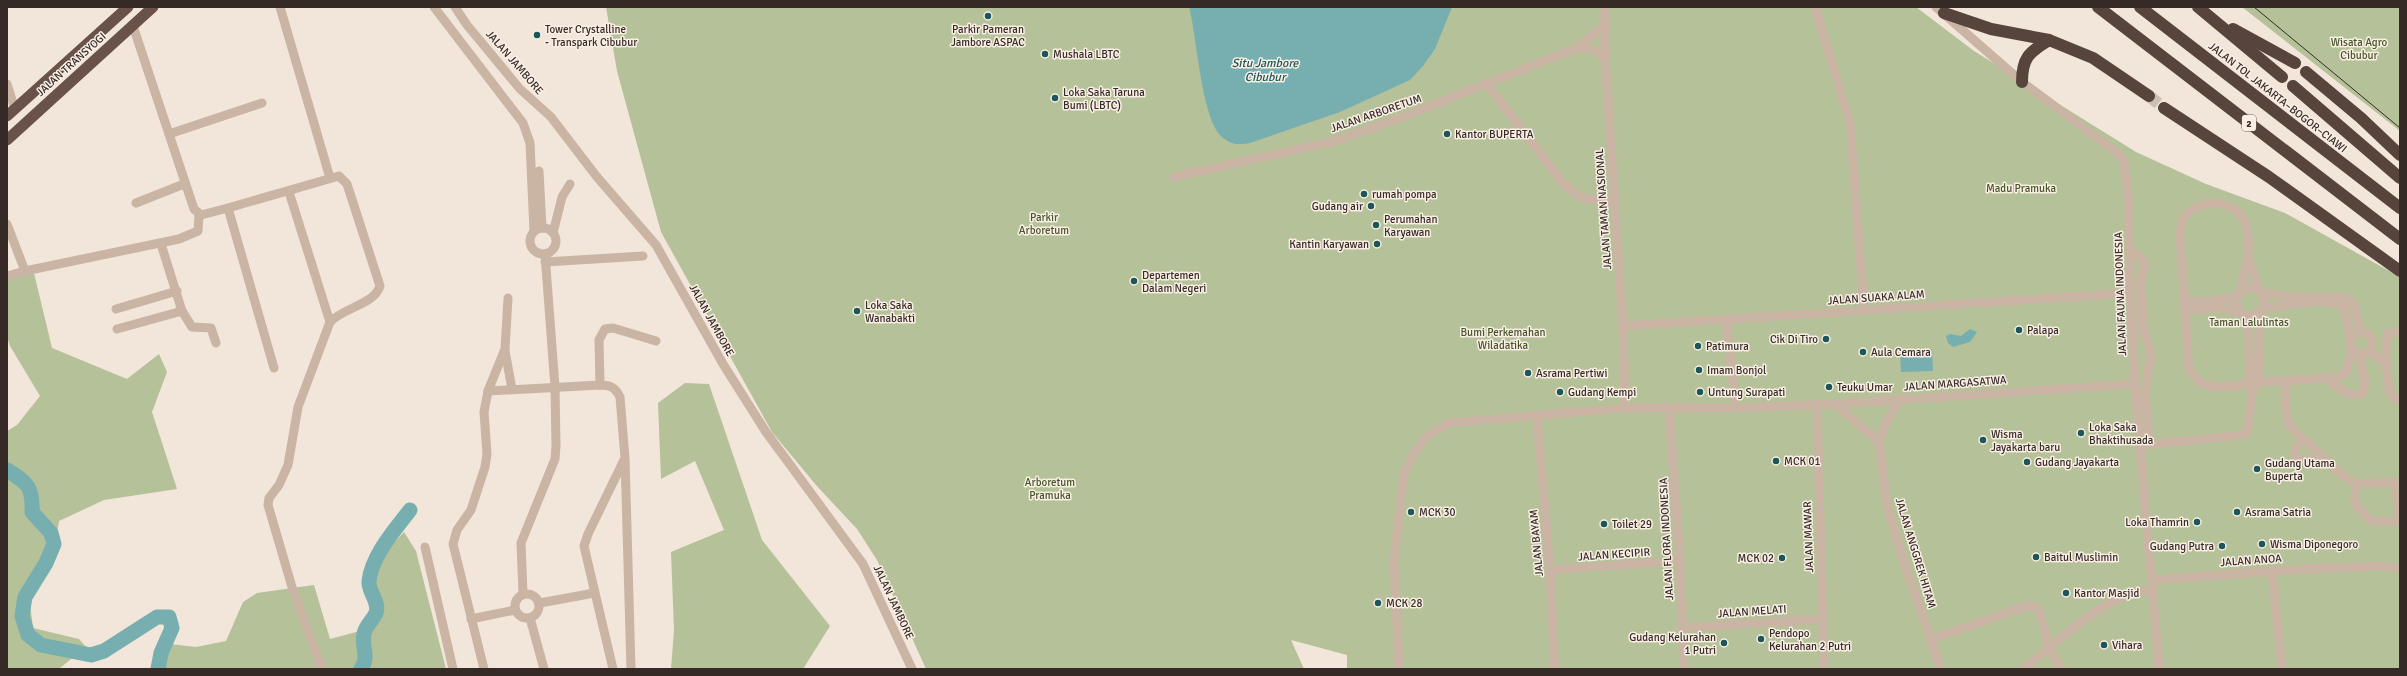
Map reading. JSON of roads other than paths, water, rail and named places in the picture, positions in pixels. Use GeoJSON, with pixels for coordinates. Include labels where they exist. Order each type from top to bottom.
{"type":"FeatureCollection","features":[{"type":"Feature","properties":{"kind":"highway","name":"JALAN TRANSYOGI"},"geometry":{"type":"LineString","coordinates":[[11,113],[128,7]]}},
{"type":"Feature","properties":{"kind":"highway","name":"JALAN TRANSYOGI"},"geometry":{"type":"LineString","coordinates":[[7,140],[153,7]]}},
{"type":"Feature","properties":{"kind":"highway","name":"2"},"geometry":{"type":"LineString","coordinates":[[2098,7],[2400,239]]}},
{"type":"Feature","properties":{"kind":"highway","name":"JALAN TOL JAKARTA–BOGOR–CIAWI"},"geometry":{"type":"LineString","coordinates":[[2140,7],[2400,208]]}},
{"type":"Feature","properties":{"kind":"highway"},"geometry":{"type":"LineString","coordinates":[[1940,10],[1991,29],[2049,40],[2093,58],[2149,96]]}},
{"type":"Feature","properties":{"kind":"highway"},"geometry":{"type":"LineString","coordinates":[[2201,10],[2295,63]]}},
{"type":"Feature","properties":{"kind":"highway"},"geometry":{"type":"LineString","coordinates":[[2201,10],[2282,77]]}},
{"type":"Feature","properties":{"kind":"highway"},"geometry":{"type":"LineString","coordinates":[[2022,82],[2022,67],[2026,57],[2034,49],[2049,40]]}},
{"type":"Feature","properties":{"kind":"highway"},"geometry":{"type":"LineString","coordinates":[[2306,72],[2361,118],[2400,156]]}},
{"type":"Feature","properties":{"kind":"highway"},"geometry":{"type":"LineString","coordinates":[[2293,86],[2400,178]]}},
{"type":"Feature","properties":{"kind":"highway"},"geometry":{"type":"LineString","coordinates":[[2164,108],[2269,177],[2400,271]]}},
{"type":"Feature","properties":{"kind":"street"},"geometry":{"type":"LineString","coordinates":[[280,7],[330,178]]}},
{"type":"Feature","properties":{"kind":"street"},"geometry":{"type":"LineString","coordinates":[[434,7],[523,123],[530,143],[538,229]]}},
{"type":"Feature","properties":{"kind":"street"},"geometry":{"type":"LineString","coordinates":[[441,7],[512,98],[530,127],[538,163],[538,229],[530,238],[531,246],[536,252],[545,258],[643,256]]}},
{"type":"Feature","properties":{"kind":"street","name":"JALAN JAMBORE"},"geometry":{"type":"LineString","coordinates":[[455,7],[467,25],[520,89],[551,117],[597,177],[656,245],[720,359],[766,432],[863,564],[912,669]]}},
{"type":"Feature","properties":{"kind":"street","name":"JALAN TAMAN NASIONAL"},"geometry":{"type":"LineString","coordinates":[[1604,7],[1605,57],[1623,326],[1625,408]]}},
{"type":"Feature","properties":{"kind":"street"},"geometry":{"type":"LineString","coordinates":[[1816,7],[1850,123],[1864,309]]}},
{"type":"Feature","properties":{"kind":"street","name":"JALAN FAUNA INDONESIA"},"geometry":{"type":"LineString","coordinates":[[1940,10],[2022,82],[2122,158],[2129,204],[2130,293],[2135,384],[2146,444],[2152,580],[2159,669]]}},
{"type":"Feature","properties":{"kind":"street","name":"JALAN ARBORETUM"},"geometry":{"type":"LineString","coordinates":[[1174,177],[1334,141],[1422,110],[1578,47],[1605,25]]}},
{"type":"Feature","properties":{"kind":"street"},"geometry":{"type":"LineString","coordinates":[[7,276],[25,271],[161,244],[198,231],[199,214],[194,209],[184,184],[133,26]]}},
{"type":"Feature","properties":{"kind":"street"},"geometry":{"type":"LineString","coordinates":[[1578,47],[1595,51],[1605,57]]}},
{"type":"Feature","properties":{"kind":"street"},"geometry":{"type":"LineString","coordinates":[[1486,83],[1563,183],[1580,197],[1614,204]]}},
{"type":"Feature","properties":{"kind":"street"},"geometry":{"type":"LineString","coordinates":[[7,84],[11,113]]}},
{"type":"Feature","properties":{"kind":"street"},"geometry":{"type":"LineString","coordinates":[[169,134],[262,103]]}},
{"type":"Feature","properties":{"kind":"street"},"geometry":{"type":"LineString","coordinates":[[199,214],[289,192],[330,178],[341,177],[346,184],[380,286],[373,298],[338,314],[330,322],[298,407],[288,465],[279,485],[269,498],[268,505],[292,586],[322,669]]}},
{"type":"Feature","properties":{"kind":"street"},"geometry":{"type":"LineString","coordinates":[[136,203],[184,184]]}},
{"type":"Feature","properties":{"kind":"street"},"geometry":{"type":"LineString","coordinates":[[523,594],[521,543],[555,459],[555,387],[545,258],[555,246],[553,233],[562,197],[570,184]]}},
{"type":"Feature","properties":{"kind":"street"},"geometry":{"type":"LineString","coordinates":[[289,192],[330,322]]}},
{"type":"Feature","properties":{"kind":"street"},"geometry":{"type":"LineString","coordinates":[[2130,251],[2142,258],[2145,265],[2141,294],[2143,328],[2151,352],[2145,396],[2146,444],[2244,435],[2248,428],[2252,394],[2253,382],[2261,310],[2264,300],[2248,255],[2246,224],[2235,208],[2216,204],[2193,209],[2185,215],[2180,233],[2184,306],[2189,369],[2205,386],[2237,386],[2253,382],[2286,382],[2344,375],[2371,340],[2367,334],[2360,332],[2354,334],[2350,340]]}},
{"type":"Feature","properties":{"kind":"street"},"geometry":{"type":"LineString","coordinates":[[228,208],[274,368]]}},
{"type":"Feature","properties":{"kind":"street"},"geometry":{"type":"LineString","coordinates":[[7,224],[25,271]]}},
{"type":"Feature","properties":{"kind":"street"},"geometry":{"type":"LineString","coordinates":[[538,229],[548,229],[553,233]]}},
{"type":"Feature","properties":{"kind":"street"},"geometry":{"type":"LineString","coordinates":[[161,244],[177,291],[182,311],[192,327],[211,328],[216,343]]}},
{"type":"Feature","properties":{"kind":"street"},"geometry":{"type":"LineString","coordinates":[[2248,255],[2237,306],[2243,313],[2249,337],[2253,382]]}},
{"type":"Feature","properties":{"kind":"street"},"geometry":{"type":"LineString","coordinates":[[2184,306],[2210,302],[2240,294],[2250,288],[2260,292],[2292,297],[2348,298],[2355,306],[2360,332]]}},
{"type":"Feature","properties":{"kind":"street"},"geometry":{"type":"LineString","coordinates":[[116,309],[177,291]]}},
{"type":"Feature","properties":{"kind":"street","name":"JALAN SUAKA ALAM"},"geometry":{"type":"LineString","coordinates":[[1623,326],[1864,309],[2130,293]]}},
{"type":"Feature","properties":{"kind":"street"},"geometry":{"type":"LineString","coordinates":[[508,298],[505,349],[512,389]]}},
{"type":"Feature","properties":{"kind":"street"},"geometry":{"type":"LineString","coordinates":[[2184,306],[2218,308],[2253,315],[2261,310],[2297,304],[2336,302],[2345,308],[2350,346],[2388,365]]}},
{"type":"Feature","properties":{"kind":"street"},"geometry":{"type":"LineString","coordinates":[[117,329],[182,311]]}},
{"type":"Feature","properties":{"kind":"street"},"geometry":{"type":"LineString","coordinates":[[1726,319],[1736,408]]}},
{"type":"Feature","properties":{"kind":"street"},"geometry":{"type":"LineString","coordinates":[[600,384],[599,340],[605,329],[613,328],[656,341]]}},
{"type":"Feature","properties":{"kind":"street"},"geometry":{"type":"LineString","coordinates":[[2400,332],[2388,333],[2388,389],[2393,398],[2400,398]]}},
{"type":"Feature","properties":{"kind":"street"},"geometry":{"type":"LineString","coordinates":[[484,669],[453,544],[457,530],[471,510],[486,467],[487,454],[484,412],[488,391],[505,349]]}},
{"type":"Feature","properties":{"kind":"street"},"geometry":{"type":"LineString","coordinates":[[2322,378],[2333,382],[2344,393],[2353,395],[2363,393],[2365,382],[2361,352]]}},
{"type":"Feature","properties":{"kind":"street"},"geometry":{"type":"LineString","coordinates":[[2286,382],[2286,420],[2300,438],[2356,484],[2398,482],[2400,521],[2372,521],[2355,504],[2356,484]]}},
{"type":"Feature","properties":{"kind":"street"},"geometry":{"type":"LineString","coordinates":[[488,391],[600,384],[612,387],[620,397],[625,458],[631,669]]}},
{"type":"Feature","properties":{"kind":"street","name":"JALAN MARGASATWA"},"geometry":{"type":"LineString","coordinates":[[1399,669],[1395,603],[1395,546],[1404,473],[1410,461],[1427,436],[1449,423],[1625,408],[1736,408],[1835,404],[1900,398],[2135,384]]}},
{"type":"Feature","properties":{"kind":"street","name":"JALAN ANGGREK HITAM"},"geometry":{"type":"LineString","coordinates":[[1900,398],[1886,423],[1879,442],[1887,505],[1924,621],[1942,669]]}},
{"type":"Feature","properties":{"kind":"street","name":"JALAN MAWAR"},"geometry":{"type":"LineString","coordinates":[[1816,404],[1824,669]]}},
{"type":"Feature","properties":{"kind":"street"},"geometry":{"type":"LineString","coordinates":[[1835,404],[1866,429],[1879,442]]}},
{"type":"Feature","properties":{"kind":"street","name":"JALAN FLORA INDONESIA"},"geometry":{"type":"LineString","coordinates":[[1669,408],[1680,561],[1684,669]]}},
{"type":"Feature","properties":{"kind":"street","name":"JALAN BAYAM"},"geometry":{"type":"LineString","coordinates":[[1537,416],[1550,570],[1555,669]]}},
{"type":"Feature","properties":{"kind":"street"},"geometry":{"type":"LineString","coordinates":[[2300,438],[2295,452],[2295,460],[2326,460]]}},
{"type":"Feature","properties":{"kind":"street"},"geometry":{"type":"LineString","coordinates":[[614,669],[594,593],[584,546],[588,534],[625,458]]}},
{"type":"Feature","properties":{"kind":"street"},"geometry":{"type":"LineString","coordinates":[[425,547],[453,669]]}},
{"type":"Feature","properties":{"kind":"street","name":"JALAN KECIPIR"},"geometry":{"type":"LineString","coordinates":[[1550,570],[1680,561]]}},
{"type":"Feature","properties":{"kind":"street","name":"JALAN ANOA"},"geometry":{"type":"LineString","coordinates":[[2152,580],[2272,571],[2378,566],[2400,568]]}},
{"type":"Feature","properties":{"kind":"street"},"geometry":{"type":"LineString","coordinates":[[2272,571],[2282,669]]}},
{"type":"Feature","properties":{"kind":"street"},"geometry":{"type":"LineString","coordinates":[[2024,669],[2049,647],[2113,602],[2133,593],[2153,590]]}},
{"type":"Feature","properties":{"kind":"street"},"geometry":{"type":"LineString","coordinates":[[540,603],[594,593]]}},
{"type":"Feature","properties":{"kind":"street"},"geometry":{"type":"LineString","coordinates":[[523,594],[533,595],[540,603],[539,611],[530,618],[522,617],[515,610],[518,598],[523,594]]}},
{"type":"Feature","properties":{"kind":"street"},"geometry":{"type":"LineString","coordinates":[[1932,639],[2029,605],[2034,606],[2039,609],[2049,647],[2061,669]]}},
{"type":"Feature","properties":{"kind":"street"},"geometry":{"type":"LineString","coordinates":[[471,619],[515,610]]}},
{"type":"Feature","properties":{"kind":"street"},"geometry":{"type":"LineString","coordinates":[[530,618],[544,669]]}},
{"type":"Feature","properties":{"kind":"street","name":"JALAN MELATI"},"geometry":{"type":"LineString","coordinates":[[1682,628],[1823,619]]}},
{"type":"Feature","properties":{"kind":"water","name":"Situ Jambore Cibubur"},"geometry":{"type":"Polygon","coordinates":[[[1189,7],[1452,7],[1435,49],[1423,66],[1410,80],[1340,112],[1250,143],[1239,144],[1229,142],[1222,137],[1215,127],[1209,113],[1204,95],[1189,7]]]}},
{"type":"Feature","properties":{"kind":"water"},"geometry":{"type":"Polygon","coordinates":[[[1970,329],[1977,332],[1970,342],[1953,347],[1948,343],[1946,336],[1950,334],[1961,336],[1970,329]]]}},
{"type":"Feature","properties":{"kind":"water"},"geometry":{"type":"Polygon","coordinates":[[[1932,349],[1933,371],[1901,372],[1900,350],[1932,349]]]}},
{"type":"Feature","properties":{"kind":"waterway"},"geometry":{"type":"LineString","coordinates":[[7,470],[28,486],[31,497],[32,512],[51,533],[54,544],[46,563],[25,597],[22,616],[28,635],[41,645],[91,655],[104,651],[157,617],[169,617],[172,628],[161,653],[158,669]]}},
{"type":"Feature","properties":{"kind":"waterway"},"geometry":{"type":"LineString","coordinates":[[361,669],[365,660],[363,639],[365,631],[375,616],[377,609],[369,585],[371,571],[379,552],[410,510]]}},
{"type":"Feature","properties":{"kind":"tunnel"},"geometry":{"type":"LineString","coordinates":[[2149,96],[2164,108]]}},
{"type":"Feature","properties":{"kind":"tram line"},"geometry":{"type":"LineString","coordinates":[[2254,7],[2400,128]]}},
{"type":"Feature","properties":{"kind":"place","name":"Parkir Pameran Jambore ASPAC"},"geometry":{"type":"Point","coordinates":[988,16]}},
{"type":"Feature","properties":{"kind":"place","name":"Tower Crystalline - Transpark Cibubur"},"geometry":{"type":"Point","coordinates":[537,35]}},
{"type":"Feature","properties":{"kind":"place","name":"Mushala LBTC"},"geometry":{"type":"Point","coordinates":[1045,54]}},
{"type":"Feature","properties":{"kind":"place","name":"Loka Saka Taruna Bumi (LBTC)"},"geometry":{"type":"Point","coordinates":[1055,98]}},
{"type":"Feature","properties":{"kind":"place","name":"Kantor BUPERTA"},"geometry":{"type":"Point","coordinates":[1447,134]}},
{"type":"Feature","properties":{"kind":"place","name":"rumah pompa"},"geometry":{"type":"Point","coordinates":[1364,194]}},
{"type":"Feature","properties":{"kind":"place","name":"Gudang air"},"geometry":{"type":"Point","coordinates":[1371,206]}},
{"type":"Feature","properties":{"kind":"place","name":"Perumahan Karyawan"},"geometry":{"type":"Point","coordinates":[1376,225]}},
{"type":"Feature","properties":{"kind":"place","name":"Kantin Karyawan"},"geometry":{"type":"Point","coordinates":[1377,244]}},
{"type":"Feature","properties":{"kind":"place","name":"Departemen Dalam Negeri"},"geometry":{"type":"Point","coordinates":[1134,281]}},
{"type":"Feature","properties":{"kind":"place","name":"Loka Saka Wanabakti"},"geometry":{"type":"Point","coordinates":[857,311]}},
{"type":"Feature","properties":{"kind":"place","name":"Palapa"},"geometry":{"type":"Point","coordinates":[2019,330]}},
{"type":"Feature","properties":{"kind":"place","name":"Cik Di Tiro"},"geometry":{"type":"Point","coordinates":[1826,339]}},
{"type":"Feature","properties":{"kind":"place","name":"Patimura"},"geometry":{"type":"Point","coordinates":[1698,346]}},
{"type":"Feature","properties":{"kind":"place","name":"Aula Cemara"},"geometry":{"type":"Point","coordinates":[1863,352]}},
{"type":"Feature","properties":{"kind":"place","name":"Imam Bonjol"},"geometry":{"type":"Point","coordinates":[1699,370]}},
{"type":"Feature","properties":{"kind":"place","name":"Asrama Pertiwi"},"geometry":{"type":"Point","coordinates":[1528,373]}},
{"type":"Feature","properties":{"kind":"place","name":"Teuku Umar"},"geometry":{"type":"Point","coordinates":[1829,387]}},
{"type":"Feature","properties":{"kind":"place","name":"Gudang Kempi"},"geometry":{"type":"Point","coordinates":[1560,392]}},
{"type":"Feature","properties":{"kind":"place","name":"Untung Surapati"},"geometry":{"type":"Point","coordinates":[1700,392]}},
{"type":"Feature","properties":{"kind":"place","name":"Loka Saka Bhaktihusada"},"geometry":{"type":"Point","coordinates":[2081,433]}},
{"type":"Feature","properties":{"kind":"place","name":"Wisma Jayakarta baru"},"geometry":{"type":"Point","coordinates":[1983,440]}},
{"type":"Feature","properties":{"kind":"place","name":"MCK 01"},"geometry":{"type":"Point","coordinates":[1776,461]}},
{"type":"Feature","properties":{"kind":"place","name":"Gudang Jayakarta"},"geometry":{"type":"Point","coordinates":[2027,462]}},
{"type":"Feature","properties":{"kind":"place","name":"Gudang Utama Buperta"},"geometry":{"type":"Point","coordinates":[2257,469]}},
{"type":"Feature","properties":{"kind":"place","name":"MCK 30"},"geometry":{"type":"Point","coordinates":[1411,512]}},
{"type":"Feature","properties":{"kind":"place","name":"Asrama Satria"},"geometry":{"type":"Point","coordinates":[2237,512]}},
{"type":"Feature","properties":{"kind":"place","name":"Loka Thamrin"},"geometry":{"type":"Point","coordinates":[2197,522]}},
{"type":"Feature","properties":{"kind":"place","name":"Toilet 29"},"geometry":{"type":"Point","coordinates":[1604,524]}},
{"type":"Feature","properties":{"kind":"place","name":"Wisma Diponegoro"},"geometry":{"type":"Point","coordinates":[2262,544]}},
{"type":"Feature","properties":{"kind":"place","name":"Gudang Putra"},"geometry":{"type":"Point","coordinates":[2222,546]}},
{"type":"Feature","properties":{"kind":"place","name":"Baitul Muslimin"},"geometry":{"type":"Point","coordinates":[2036,557]}},
{"type":"Feature","properties":{"kind":"place","name":"MCK 02"},"geometry":{"type":"Point","coordinates":[1782,558]}},
{"type":"Feature","properties":{"kind":"place","name":"Kantor Masjid"},"geometry":{"type":"Point","coordinates":[2066,593]}},
{"type":"Feature","properties":{"kind":"place","name":"MCK 28"},"geometry":{"type":"Point","coordinates":[1378,603]}},
{"type":"Feature","properties":{"kind":"place","name":"Pendopo Kelurahan 2 Putri"},"geometry":{"type":"Point","coordinates":[1761,639]}},
{"type":"Feature","properties":{"kind":"place","name":"Gudang Kelurahan 1 Putri"},"geometry":{"type":"Point","coordinates":[1724,643]}},
{"type":"Feature","properties":{"kind":"place","name":"Vihara"},"geometry":{"type":"Point","coordinates":[2104,645]}},
{"type":"Feature","properties":{"kind":"park label","name":"Wisata Agro Cibubur"},"geometry":{"type":"Point","coordinates":[2359,48]}},
{"type":"Feature","properties":{"kind":"park label","name":"Madu Pramuka"},"geometry":{"type":"Point","coordinates":[2021,188]}},
{"type":"Feature","properties":{"kind":"park label","name":"Parkir Arboretum"},"geometry":{"type":"Point","coordinates":[1044,223]}},
{"type":"Feature","properties":{"kind":"park label","name":"Taman Lalulintas"},"geometry":{"type":"Point","coordinates":[2249,322]}},
{"type":"Feature","properties":{"kind":"park label","name":"Bumi Perkemahan Wiladatika"},"geometry":{"type":"Point","coordinates":[1503,338]}},
{"type":"Feature","properties":{"kind":"park label","name":"Arboretum Pramuka"},"geometry":{"type":"Point","coordinates":[1050,488]}}]}
